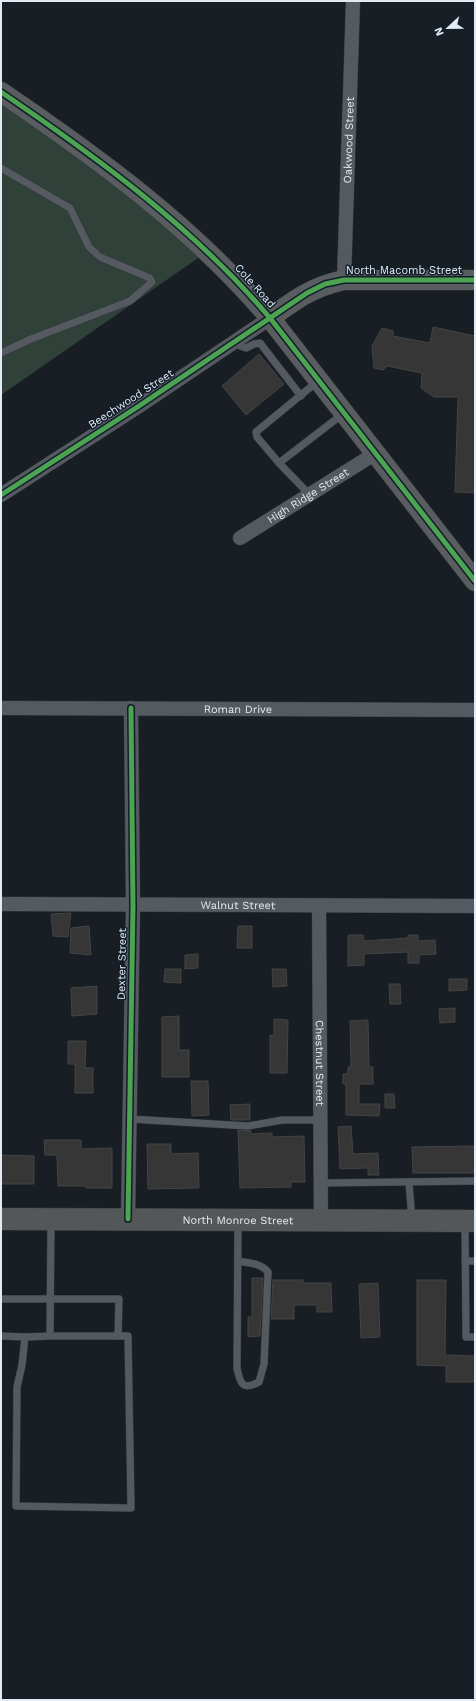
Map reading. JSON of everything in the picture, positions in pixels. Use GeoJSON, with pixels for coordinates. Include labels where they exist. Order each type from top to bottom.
{"type":"FeatureCollection","features":[{"type":"Feature","properties":{"kind":"main road","name":"North Monroe Street"},"geometry":{"type":"LineString","coordinates":[[1,1219],[470,1221]]}},
{"type":"Feature","properties":{"kind":"street","name":"Oakwood Street"},"geometry":{"type":"LineString","coordinates":[[344,280],[353,1]]}},
{"type":"Feature","properties":{"kind":"street","name":"Cole Road"},"geometry":{"type":"LineString","coordinates":[[1,92],[48,124],[147,199],[195,240],[228,271],[270,318],[475,581]]}},
{"type":"Feature","properties":{"kind":"street","name":"North Macomb Street"},"geometry":{"type":"LineString","coordinates":[[270,318],[307,293],[325,284],[344,280],[475,280]]}},
{"type":"Feature","properties":{"kind":"street","name":"Beechwood Street"},"geometry":{"type":"LineString","coordinates":[[1,496],[270,318]]}},
{"type":"Feature","properties":{"kind":"street","name":"High Ridge Street"},"geometry":{"type":"LineString","coordinates":[[240,538],[376,453]]}},
{"type":"Feature","properties":{"kind":"street","name":"Roman Drive"},"geometry":{"type":"LineString","coordinates":[[1,708],[475,710]]}},
{"type":"Feature","properties":{"kind":"street","name":"Dexter Street"},"geometry":{"type":"LineString","coordinates":[[128,1220],[133,906],[131,708]]}},
{"type":"Feature","properties":{"kind":"street","name":"Walnut Street"},"geometry":{"type":"LineString","coordinates":[[1,904],[133,906],[475,906]]}},
{"type":"Feature","properties":{"kind":"street","name":"Chestnut Street"},"geometry":{"type":"LineString","coordinates":[[320,906],[321,1221]]}},
{"type":"Feature","properties":{"kind":"lane"},"geometry":{"type":"LineString","coordinates":[[1,168],[70,208],[89,246],[100,257],[150,278],[152,282],[130,301],[31,339],[1,353]]}},
{"type":"Feature","properties":{"kind":"lane"},"geometry":{"type":"LineString","coordinates":[[233,343],[246,348],[260,343],[301,396]]}},
{"type":"Feature","properties":{"kind":"lane"},"geometry":{"type":"LineString","coordinates":[[310,495],[257,438],[256,432],[319,381]]}},
{"type":"Feature","properties":{"kind":"lane"},"geometry":{"type":"LineString","coordinates":[[279,463],[344,413]]}},
{"type":"Feature","properties":{"kind":"lane"},"geometry":{"type":"LineString","coordinates":[[130,1120],[248,1126],[282,1120],[320,1120]]}},
{"type":"Feature","properties":{"kind":"lane"},"geometry":{"type":"LineString","coordinates":[[321,1183],[475,1181]]}},
{"type":"Feature","properties":{"kind":"lane"},"geometry":{"type":"LineString","coordinates":[[409,1183],[412,1221]]}},
{"type":"Feature","properties":{"kind":"lane"},"geometry":{"type":"LineString","coordinates":[[50,1336],[51,1219]]}},
{"type":"Feature","properties":{"kind":"lane"},"geometry":{"type":"LineString","coordinates":[[238,1220],[237,1368],[239,1380],[244,1386],[250,1387],[259,1382],[264,1364],[268,1272],[265,1268],[256,1264],[238,1261]]}},
{"type":"Feature","properties":{"kind":"lane"},"geometry":{"type":"LineString","coordinates":[[470,1221],[465,1261],[466,1337],[475,1337]]}},
{"type":"Feature","properties":{"kind":"lane"},"geometry":{"type":"LineString","coordinates":[[465,1261],[475,1261]]}},
{"type":"Feature","properties":{"kind":"lane"},"geometry":{"type":"LineString","coordinates":[[1,1299],[119,1299],[118,1336]]}},
{"type":"Feature","properties":{"kind":"lane"},"geometry":{"type":"LineString","coordinates":[[1,1336],[128,1336],[131,1508],[16,1506],[17,1387],[22,1365],[25,1337]]}},
{"type":"Feature","properties":{"kind":"green space"},"geometry":{"type":"Polygon","coordinates":[[[1,104],[46,134],[119,187],[201,256],[1,395],[1,104]]]}},
{"type":"Feature","properties":{"kind":"building"},"geometry":{"type":"Polygon","coordinates":[[[433,327],[475,336],[475,493],[455,492],[458,397],[434,397],[421,388],[422,373],[387,366],[383,370],[374,368],[372,346],[382,328],[393,331],[393,336],[430,343],[433,327]]]}},
{"type":"Feature","properties":{"kind":"building"},"geometry":{"type":"Polygon","coordinates":[[[259,354],[284,384],[246,415],[222,386],[259,354]]]}},
{"type":"Feature","properties":{"kind":"building"},"geometry":{"type":"Polygon","coordinates":[[[71,913],[68,937],[53,936],[51,914],[71,913]]]}},
{"type":"Feature","properties":{"kind":"building"},"geometry":{"type":"Polygon","coordinates":[[[89,926],[91,955],[70,953],[71,928],[89,926]]]}},
{"type":"Feature","properties":{"kind":"building"},"geometry":{"type":"Polygon","coordinates":[[[238,926],[252,926],[252,948],[237,948],[238,926]]]}},
{"type":"Feature","properties":{"kind":"building"},"geometry":{"type":"Polygon","coordinates":[[[348,935],[363,935],[364,941],[408,938],[408,935],[418,935],[418,941],[435,940],[436,954],[419,955],[419,963],[408,963],[408,952],[364,954],[364,965],[348,966],[348,935]]]}},
{"type":"Feature","properties":{"kind":"building"},"geometry":{"type":"Polygon","coordinates":[[[198,954],[198,968],[185,969],[185,955],[198,954]]]}},
{"type":"Feature","properties":{"kind":"building"},"geometry":{"type":"Polygon","coordinates":[[[165,969],[181,969],[181,983],[164,982],[165,969]]]}},
{"type":"Feature","properties":{"kind":"building"},"geometry":{"type":"Polygon","coordinates":[[[272,969],[286,969],[287,986],[273,987],[272,969]]]}},
{"type":"Feature","properties":{"kind":"building"},"geometry":{"type":"Polygon","coordinates":[[[449,979],[467,979],[467,990],[449,991],[449,979]]]}},
{"type":"Feature","properties":{"kind":"building"},"geometry":{"type":"Polygon","coordinates":[[[389,984],[400,984],[401,1004],[390,1004],[389,984]]]}},
{"type":"Feature","properties":{"kind":"building"},"geometry":{"type":"Polygon","coordinates":[[[97,986],[97,1014],[72,1016],[71,988],[97,986]]]}},
{"type":"Feature","properties":{"kind":"building"},"geometry":{"type":"Polygon","coordinates":[[[455,1008],[455,1022],[440,1023],[439,1009],[455,1008]]]}},
{"type":"Feature","properties":{"kind":"building"},"geometry":{"type":"Polygon","coordinates":[[[179,1016],[179,1050],[189,1050],[189,1077],[162,1077],[162,1017],[179,1016]]]}},
{"type":"Feature","properties":{"kind":"building"},"geometry":{"type":"Polygon","coordinates":[[[274,1019],[288,1020],[287,1073],[270,1073],[270,1035],[274,1036],[274,1019]]]}},
{"type":"Feature","properties":{"kind":"building"},"geometry":{"type":"Polygon","coordinates":[[[368,1020],[369,1067],[373,1067],[373,1084],[359,1084],[359,1104],[380,1104],[379,1116],[346,1115],[346,1084],[343,1084],[343,1074],[348,1074],[348,1067],[351,1067],[350,1021],[368,1020]]]}},
{"type":"Feature","properties":{"kind":"building"},"geometry":{"type":"Polygon","coordinates":[[[68,1041],[86,1041],[85,1068],[93,1068],[93,1093],[75,1093],[75,1064],[68,1064],[68,1041]]]}},
{"type":"Feature","properties":{"kind":"building"},"geometry":{"type":"Polygon","coordinates":[[[191,1081],[208,1081],[209,1115],[192,1116],[191,1081]]]}},
{"type":"Feature","properties":{"kind":"building"},"geometry":{"type":"Polygon","coordinates":[[[385,1094],[394,1094],[395,1108],[385,1108],[385,1094]]]}},
{"type":"Feature","properties":{"kind":"building"},"geometry":{"type":"Polygon","coordinates":[[[250,1104],[250,1120],[231,1120],[230,1105],[250,1104]]]}},
{"type":"Feature","properties":{"kind":"building"},"geometry":{"type":"Polygon","coordinates":[[[351,1126],[353,1154],[378,1153],[379,1175],[368,1175],[368,1168],[340,1169],[338,1127],[351,1126]]]}},
{"type":"Feature","properties":{"kind":"building"},"geometry":{"type":"Polygon","coordinates":[[[238,1130],[251,1131],[251,1134],[272,1133],[272,1137],[304,1136],[305,1182],[291,1182],[291,1187],[240,1188],[238,1130]]]}},
{"type":"Feature","properties":{"kind":"building"},"geometry":{"type":"Polygon","coordinates":[[[44,1140],[81,1140],[81,1149],[112,1148],[112,1188],[58,1186],[57,1155],[45,1155],[44,1140]]]}},
{"type":"Feature","properties":{"kind":"building"},"geometry":{"type":"Polygon","coordinates":[[[147,1144],[171,1144],[171,1154],[198,1153],[199,1188],[148,1189],[147,1144]]]}},
{"type":"Feature","properties":{"kind":"building"},"geometry":{"type":"Polygon","coordinates":[[[474,1146],[475,1173],[413,1173],[412,1147],[474,1146]]]}},
{"type":"Feature","properties":{"kind":"building"},"geometry":{"type":"Polygon","coordinates":[[[1,1155],[34,1156],[34,1184],[1,1184],[1,1155]]]}},
{"type":"Feature","properties":{"kind":"building"},"geometry":{"type":"Polygon","coordinates":[[[252,1278],[263,1278],[260,1336],[248,1337],[248,1317],[252,1317],[252,1278]]]}},
{"type":"Feature","properties":{"kind":"building"},"geometry":{"type":"Polygon","coordinates":[[[273,1280],[303,1280],[303,1283],[331,1283],[332,1312],[317,1312],[317,1305],[294,1305],[294,1319],[271,1319],[273,1280]]]}},
{"type":"Feature","properties":{"kind":"building"},"geometry":{"type":"Polygon","coordinates":[[[417,1280],[446,1280],[445,1355],[475,1356],[475,1382],[446,1382],[446,1366],[417,1365],[417,1280]]]}},
{"type":"Feature","properties":{"kind":"building"},"geometry":{"type":"Polygon","coordinates":[[[378,1283],[380,1337],[361,1338],[359,1284],[378,1283]]]}},
{"type":"Feature","properties":{"kind":"cycle path"},"geometry":{"type":"LineString","coordinates":[[1,92],[73,142],[143,196],[177,224],[241,285],[270,318],[475,581]]}},
{"type":"Feature","properties":{"kind":"cycle path"},"geometry":{"type":"LineString","coordinates":[[1,495],[139,406],[307,293],[325,284],[344,280],[475,280]]}},
{"type":"Feature","properties":{"kind":"cycle path"},"geometry":{"type":"LineString","coordinates":[[128,1219],[133,906],[131,708]]}}]}
